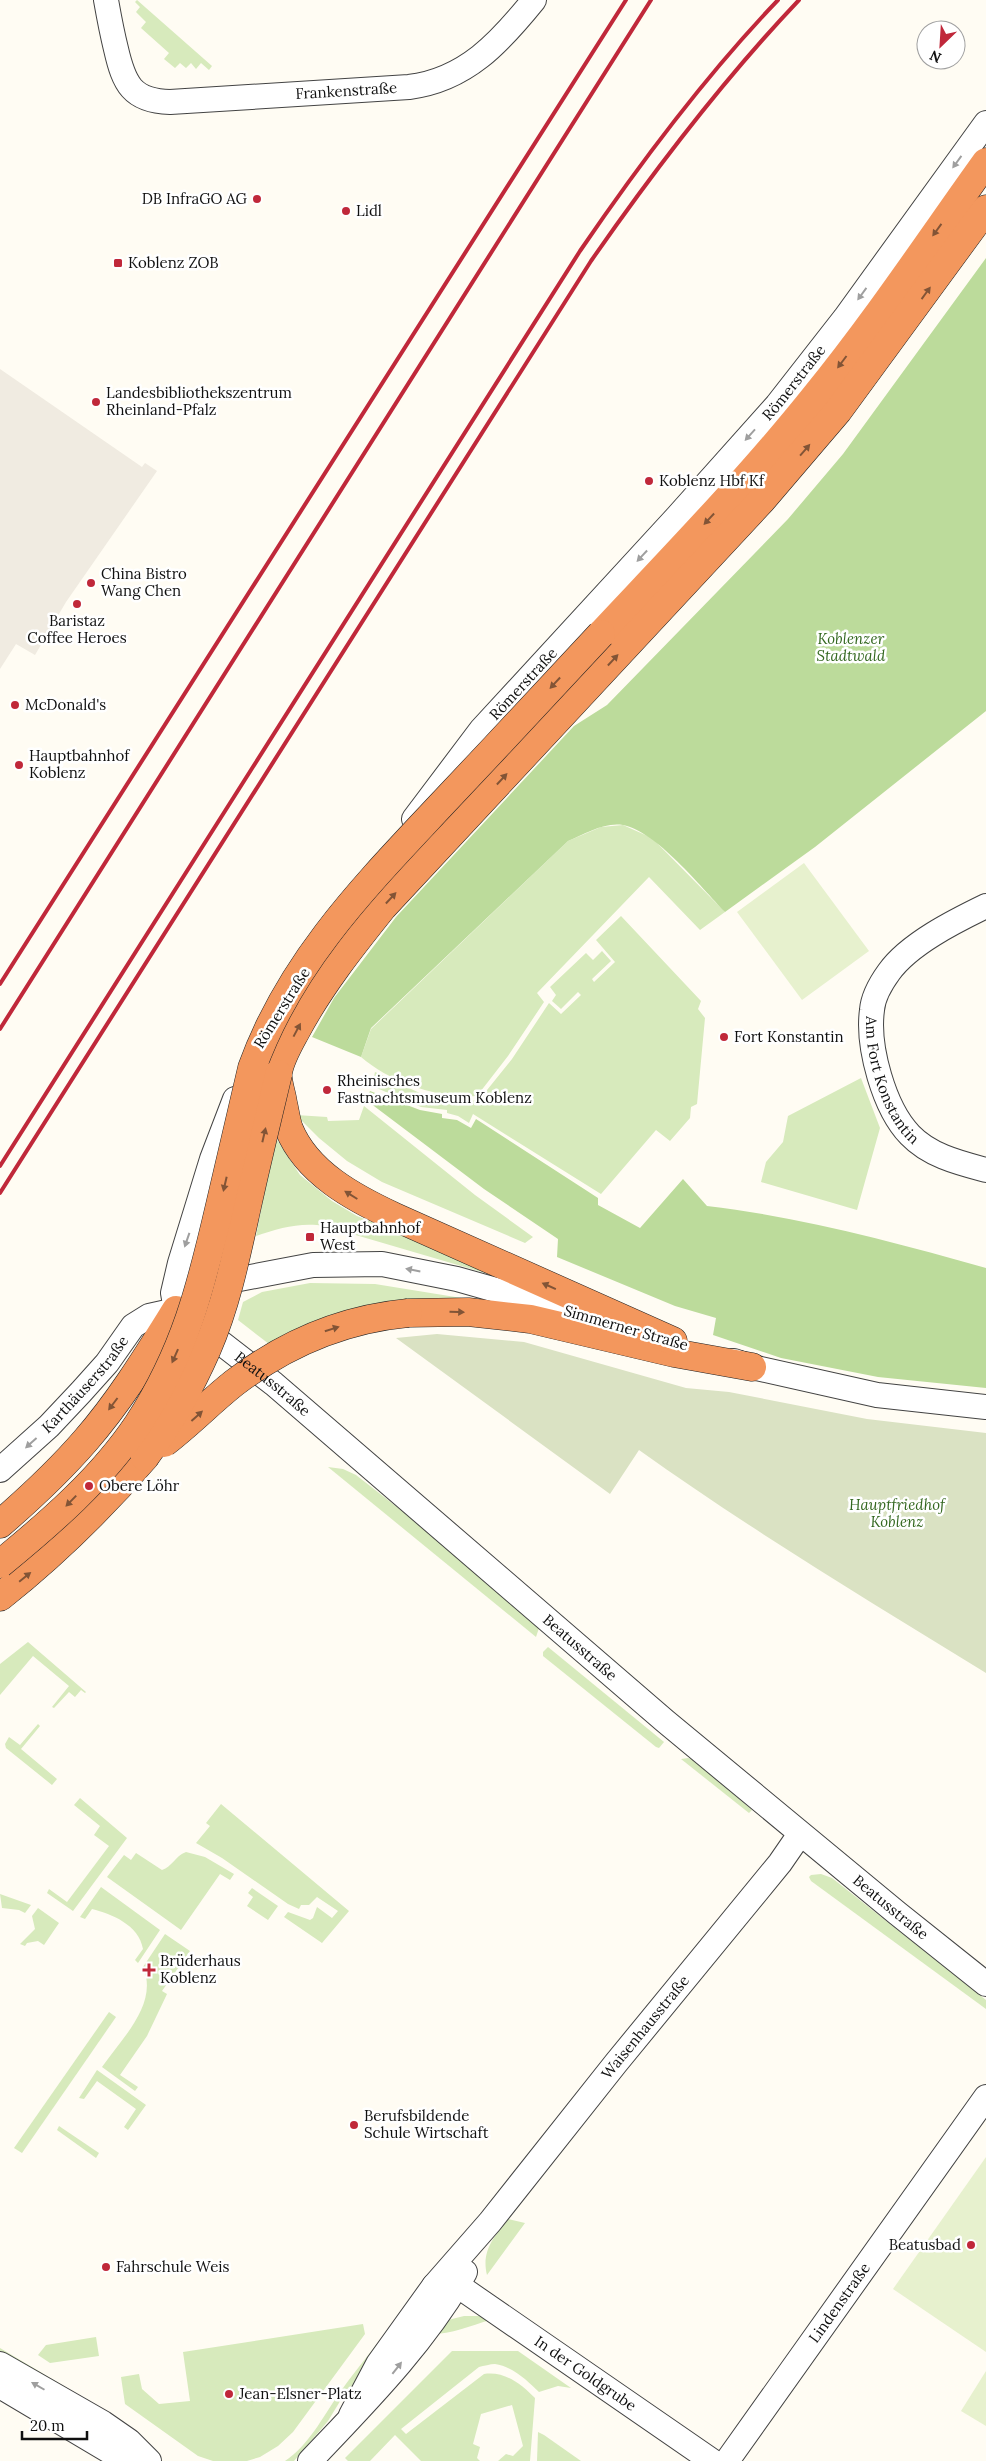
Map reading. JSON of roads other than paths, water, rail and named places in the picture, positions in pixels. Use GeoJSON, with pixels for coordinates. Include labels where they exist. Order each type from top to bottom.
{"type":"FeatureCollection","features":[{"type":"Feature","properties":{"kind":"highway"},"geometry":{"type":"LineString","coordinates":[[145,1458],[167,1427],[208,1348],[236,1258],[278,1074],[289,1044],[307,1010],[336,967],[383,906],[752,492],[817,395],[864,333],[986,162]]}},
{"type":"Feature","properties":{"kind":"highway"},"geometry":{"type":"LineString","coordinates":[[0,1564],[58,1514],[116,1452],[137,1424],[171,1365],[194,1309],[210,1257],[252,1068],[262,1038],[284,996],[320,941],[366,885],[752,492],[844,404],[986,209]]}},
{"type":"Feature","properties":{"kind":"highway"},"geometry":{"type":"LineString","coordinates":[[278,1074],[288,1128],[309,1161],[340,1188],[364,1203],[394,1217],[673,1341]]}},
{"type":"Feature","properties":{"kind":"highway"},"geometry":{"type":"LineString","coordinates":[[0,1524],[43,1486],[85,1441],[140,1366],[176,1310]]}},
{"type":"Feature","properties":{"kind":"highway"},"geometry":{"type":"LineString","coordinates":[[0,1597],[71,1536],[145,1458],[235,1383],[294,1345],[341,1326],[408,1313],[468,1312],[530,1319],[674,1353],[752,1367]]}},
{"type":"Feature","properties":{"kind":"street","name":"Frankenstraße"},"geometry":{"type":"LineString","coordinates":[[106,0],[120,70],[130,88],[146,98],[170,102],[426,85],[457,74],[483,56],[508,31],[534,0]]}},
{"type":"Feature","properties":{"kind":"street","name":"Römerstraße"},"geometry":{"type":"LineString","coordinates":[[176,1310],[173,1293],[183,1251],[212,1159],[249,1062],[323,943],[481,730],[678,517],[777,405],[845,318],[986,123]]}},
{"type":"Feature","properties":{"kind":"street","name":"Am Fort Konstantin"},"geometry":{"type":"LineString","coordinates":[[986,906],[920,944],[888,972],[877,992],[872,1010],[871,1030],[875,1061],[885,1092],[896,1115],[910,1136],[931,1151],[957,1162],[986,1170]]}},
{"type":"Feature","properties":{"kind":"street","name":"Simmerner Straße"},"geometry":{"type":"LineString","coordinates":[[176,1310],[224,1282],[266,1272],[313,1265],[382,1264],[457,1279],[511,1294],[673,1341],[752,1367],[876,1395],[986,1407]]}},
{"type":"Feature","properties":{"kind":"street","name":"Simmerner Straße"},"geometry":{"type":"LineString","coordinates":[[219,1339],[234,1299],[243,1287],[266,1272]]}},
{"type":"Feature","properties":{"kind":"street","name":"Beatusstraße"},"geometry":{"type":"LineString","coordinates":[[176,1310],[219,1339],[274,1384],[602,1667],[800,1834],[986,1984]]}},
{"type":"Feature","properties":{"kind":"street","name":"Karthäuserstraße"},"geometry":{"type":"LineString","coordinates":[[0,1470],[49,1426],[82,1392],[107,1363],[133,1326],[149,1316],[176,1310]]}},
{"type":"Feature","properties":{"kind":"street","name":"Waisenhausstraße"},"geometry":{"type":"LineString","coordinates":[[310,2461],[351,2415],[374,2395],[394,2373],[446,2286],[490,2222],[616,2062],[780,1863],[800,1834]]}},
{"type":"Feature","properties":{"kind":"street","name":"Lindenstraße"},"geometry":{"type":"LineString","coordinates":[[727,2461],[986,2097]]}},
{"type":"Feature","properties":{"kind":"street","name":"In der Goldgrube"},"geometry":{"type":"LineString","coordinates":[[446,2286],[712,2461]]}},
{"type":"Feature","properties":{"kind":"street"},"geometry":{"type":"LineString","coordinates":[[3,2378],[126,2461]]}},
{"type":"Feature","properties":{"kind":"street"},"geometry":{"type":"LineString","coordinates":[[3,2378],[103,2423],[129,2441],[149,2461]]}},
{"type":"Feature","properties":{"kind":"railway"},"geometry":{"type":"LineString","coordinates":[[0,984],[626,0]]}},
{"type":"Feature","properties":{"kind":"railway"},"geometry":{"type":"LineString","coordinates":[[0,1029],[651,0]]}},
{"type":"Feature","properties":{"kind":"railway"},"geometry":{"type":"LineString","coordinates":[[0,1166],[580,251],[674,121],[724,59],[778,0]]}},
{"type":"Feature","properties":{"kind":"railway"},"geometry":{"type":"LineString","coordinates":[[0,1193],[591,261],[690,126],[743,62],[799,0]]}},
{"type":"Feature","properties":{"kind":"place","name":"DB InfraGO AG"},"geometry":{"type":"Point","coordinates":[257,199]}},
{"type":"Feature","properties":{"kind":"place","name":"Lidl"},"geometry":{"type":"Point","coordinates":[346,211]}},
{"type":"Feature","properties":{"kind":"place","name":"Koblenz ZOB"},"geometry":{"type":"Point","coordinates":[118,263]}},
{"type":"Feature","properties":{"kind":"place","name":"Landesbibliothekszentrum Rheinland-Pfalz"},"geometry":{"type":"Point","coordinates":[96,402]}},
{"type":"Feature","properties":{"kind":"place","name":"Koblenz Hbf Kf"},"geometry":{"type":"Point","coordinates":[649,481]}},
{"type":"Feature","properties":{"kind":"place","name":"China Bistro Wang Chen"},"geometry":{"type":"Point","coordinates":[91,583]}},
{"type":"Feature","properties":{"kind":"place","name":"Baristaz Coffee Heroes"},"geometry":{"type":"Point","coordinates":[77,604]}},
{"type":"Feature","properties":{"kind":"place","name":"McDonald's"},"geometry":{"type":"Point","coordinates":[15,705]}},
{"type":"Feature","properties":{"kind":"place","name":"Hauptbahnhof Koblenz"},"geometry":{"type":"Point","coordinates":[19,765]}},
{"type":"Feature","properties":{"kind":"place","name":"Fort Konstantin"},"geometry":{"type":"Point","coordinates":[724,1037]}},
{"type":"Feature","properties":{"kind":"place","name":"Rheinisches Fastnachtsmuseum Koblenz"},"geometry":{"type":"Point","coordinates":[327,1090]}},
{"type":"Feature","properties":{"kind":"place","name":"Hauptbahnhof West"},"geometry":{"type":"Point","coordinates":[310,1237]}},
{"type":"Feature","properties":{"kind":"place","name":"Obere Löhr"},"geometry":{"type":"Point","coordinates":[89,1486]}},
{"type":"Feature","properties":{"kind":"place","name":"Brüderhaus Koblenz"},"geometry":{"type":"Point","coordinates":[149,1970]}},
{"type":"Feature","properties":{"kind":"place","name":"Berufsbildende Schule Wirtschaft"},"geometry":{"type":"Point","coordinates":[354,2125]}},
{"type":"Feature","properties":{"kind":"place","name":"Beatusbad"},"geometry":{"type":"Point","coordinates":[971,2245]}},
{"type":"Feature","properties":{"kind":"place","name":"Fahrschule Weis"},"geometry":{"type":"Point","coordinates":[106,2267]}},
{"type":"Feature","properties":{"kind":"place","name":"Jean-Elsner-Platz"},"geometry":{"type":"Point","coordinates":[229,2394]}},
{"type":"Feature","properties":{"kind":"park label","name":"Koblenzer Stadtwald"},"geometry":{"type":"Point","coordinates":[851,648]}},
{"type":"Feature","properties":{"kind":"park label","name":"Hauptfriedhof Koblenz"},"geometry":{"type":"Point","coordinates":[897,1514]}}]}
